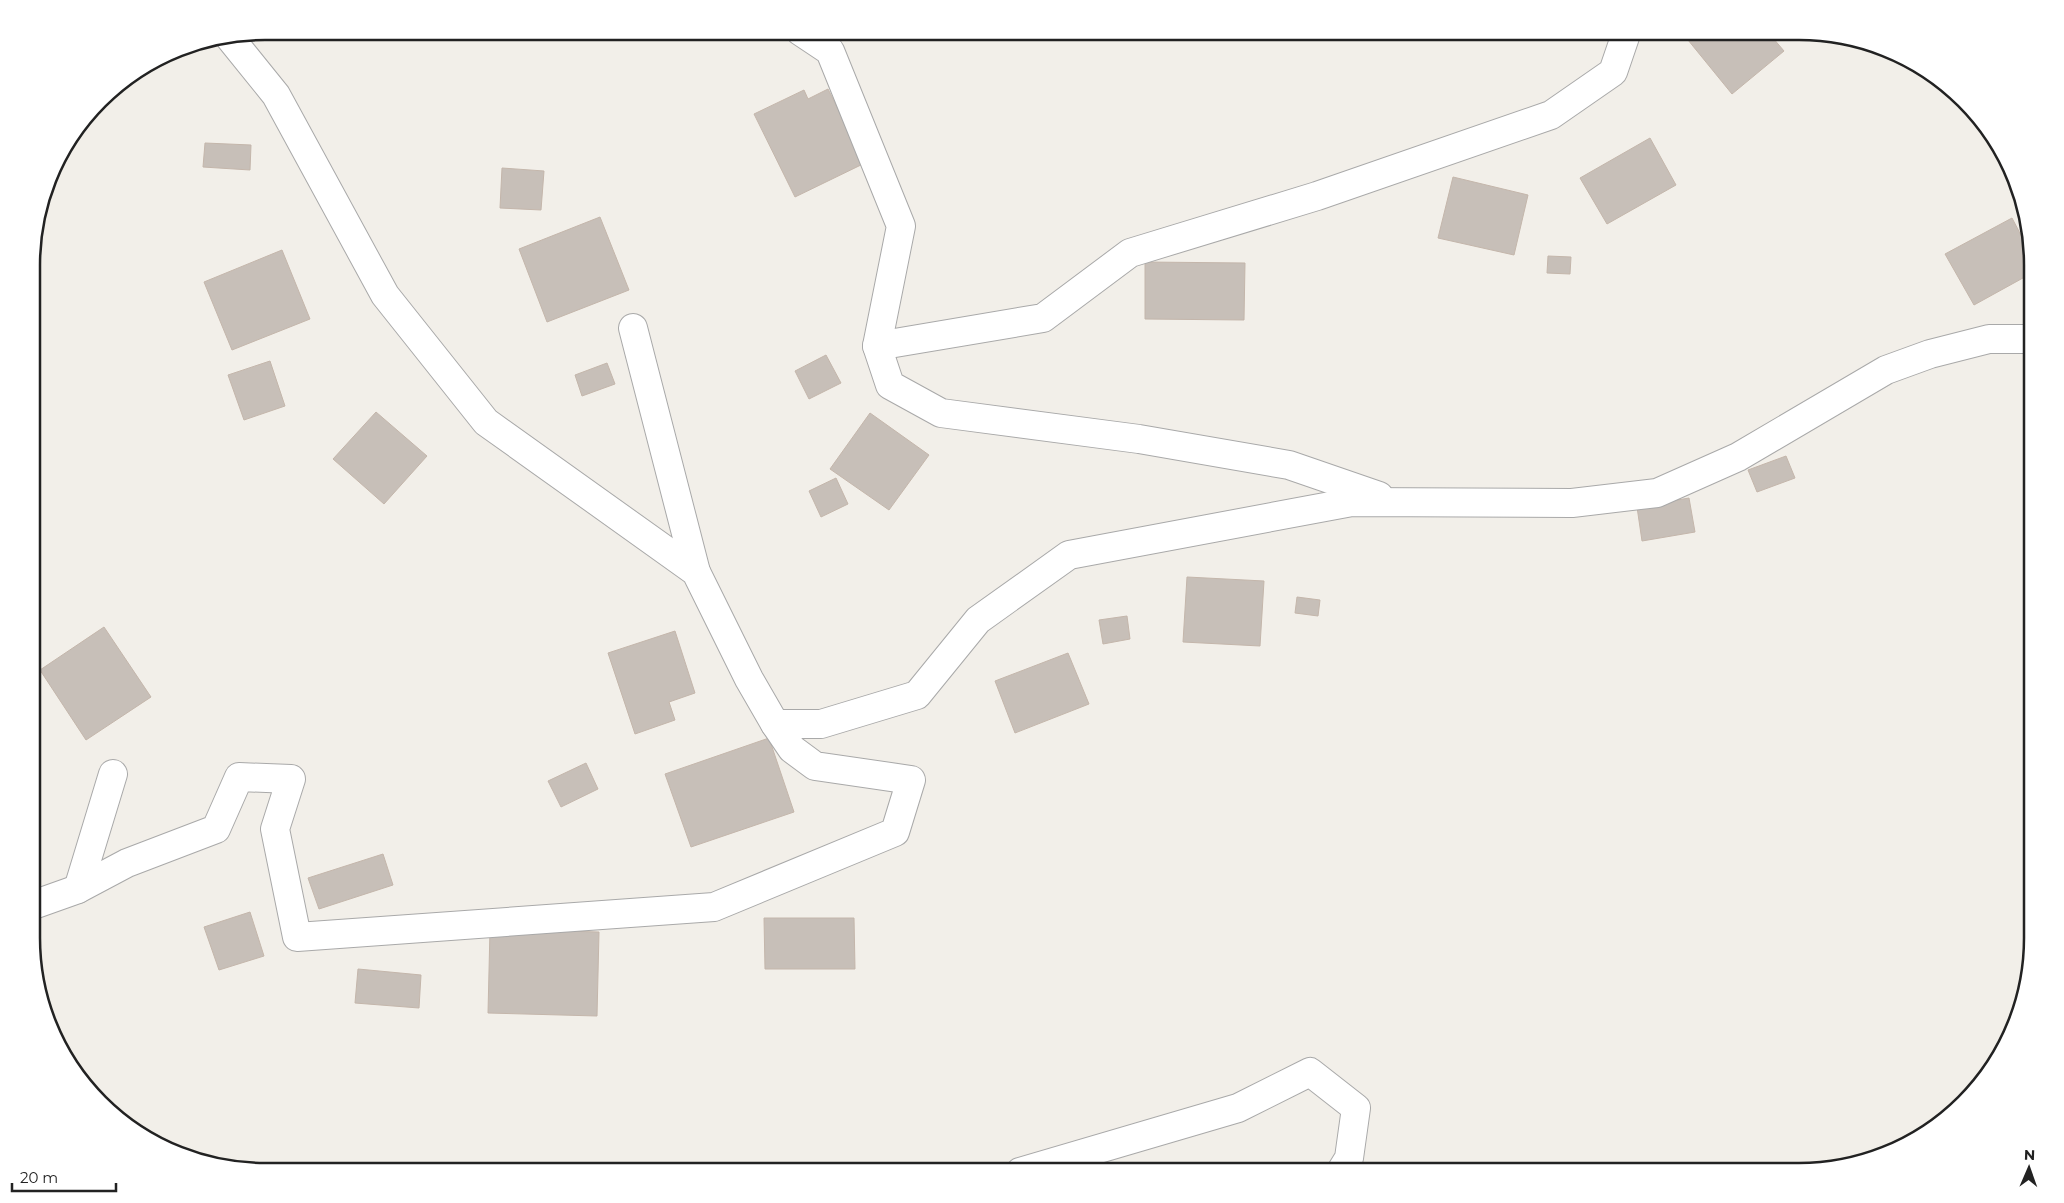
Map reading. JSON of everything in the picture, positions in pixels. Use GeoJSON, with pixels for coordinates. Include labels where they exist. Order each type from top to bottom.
{"type":"FeatureCollection","features":[{"type":"Feature","properties":{"kind":"street"},"geometry":{"type":"LineString","coordinates":[[814,40],[830,51],[901,226],[877,346],[890,385],[941,414],[1139,439],[1289,465],[1400,503]]}},
{"type":"Feature","properties":{"kind":"street"},"geometry":{"type":"LineString","coordinates":[[877,346],[1043,318],[1130,253],[1317,196],[1551,115],[1613,72],[1624,40]]}},
{"type":"Feature","properties":{"kind":"street"},"geometry":{"type":"LineString","coordinates":[[233,42],[276,96],[385,295],[486,422],[696,572]]}},
{"type":"Feature","properties":{"kind":"street"},"geometry":{"type":"LineString","coordinates":[[40,903],[78,889],[127,863],[216,829],[239,777],[291,779],[274,829],[297,937],[714,907],[896,832],[911,780],[815,766],[792,749],[749,679],[696,572],[633,328]]}},
{"type":"Feature","properties":{"kind":"street"},"geometry":{"type":"LineString","coordinates":[[775,724],[821,724],[917,695],[978,620],[1069,555],[1352,502],[1572,503],[1657,493],[1738,457],[1886,370],[1930,354],[1989,339],[2024,339]]}},
{"type":"Feature","properties":{"kind":"street"},"geometry":{"type":"LineString","coordinates":[[78,889],[113,774]]}},
{"type":"Feature","properties":{"kind":"street"},"geometry":{"type":"LineString","coordinates":[[1051,1163],[1238,1108],[1310,1072],[1356,1108],[1349,1158],[1346,1163]]}},
{"type":"Feature","properties":{"kind":"building"},"geometry":{"type":"Polygon","coordinates":[[[1688,40],[1775,40],[1784,51],[1732,94],[1688,40]]]}},
{"type":"Feature","properties":{"kind":"building"},"geometry":{"type":"Polygon","coordinates":[[[828,89],[865,163],[795,197],[754,114],[804,90],[808,99],[828,89]]]}},
{"type":"Feature","properties":{"kind":"building"},"geometry":{"type":"Polygon","coordinates":[[[1650,138],[1676,185],[1607,224],[1580,178],[1650,138]]]}},
{"type":"Feature","properties":{"kind":"building"},"geometry":{"type":"Polygon","coordinates":[[[205,143],[251,145],[250,170],[203,167],[205,143]]]}},
{"type":"Feature","properties":{"kind":"building"},"geometry":{"type":"Polygon","coordinates":[[[502,168],[544,171],[541,210],[500,208],[502,168]]]}},
{"type":"Feature","properties":{"kind":"building"},"geometry":{"type":"Polygon","coordinates":[[[1453,177],[1528,195],[1514,255],[1438,238],[1453,177]]]}},
{"type":"Feature","properties":{"kind":"building"},"geometry":{"type":"Polygon","coordinates":[[[600,217],[629,290],[547,322],[519,249],[600,217]]]}},
{"type":"Feature","properties":{"kind":"building"},"geometry":{"type":"Polygon","coordinates":[[[2012,218],[2022,238],[2024,277],[1974,305],[1945,254],[2012,218]]]}},
{"type":"Feature","properties":{"kind":"building"},"geometry":{"type":"Polygon","coordinates":[[[282,250],[310,319],[232,350],[204,282],[282,250]]]}},
{"type":"Feature","properties":{"kind":"building"},"geometry":{"type":"Polygon","coordinates":[[[1548,256],[1571,257],[1570,274],[1547,273],[1548,256]]]}},
{"type":"Feature","properties":{"kind":"building"},"geometry":{"type":"Polygon","coordinates":[[[1145,262],[1245,263],[1244,320],[1145,319],[1145,262]]]}},
{"type":"Feature","properties":{"kind":"building"},"geometry":{"type":"Polygon","coordinates":[[[826,355],[841,383],[809,399],[795,371],[826,355]]]}},
{"type":"Feature","properties":{"kind":"building"},"geometry":{"type":"Polygon","coordinates":[[[270,361],[285,406],[244,420],[228,375],[270,361]]]}},
{"type":"Feature","properties":{"kind":"building"},"geometry":{"type":"Polygon","coordinates":[[[607,363],[615,384],[582,396],[575,375],[607,363]]]}},
{"type":"Feature","properties":{"kind":"building"},"geometry":{"type":"Polygon","coordinates":[[[376,412],[427,456],[384,504],[333,459],[376,412]]]}},
{"type":"Feature","properties":{"kind":"building"},"geometry":{"type":"Polygon","coordinates":[[[870,413],[929,455],[889,510],[830,469],[870,413]]]}},
{"type":"Feature","properties":{"kind":"building"},"geometry":{"type":"Polygon","coordinates":[[[1786,456],[1795,478],[1757,492],[1748,470],[1786,456]]]}},
{"type":"Feature","properties":{"kind":"building"},"geometry":{"type":"Polygon","coordinates":[[[836,478],[848,504],[821,517],[809,491],[836,478]]]}},
{"type":"Feature","properties":{"kind":"building"},"geometry":{"type":"Polygon","coordinates":[[[1689,498],[1695,532],[1642,541],[1637,507],[1689,498]]]}},
{"type":"Feature","properties":{"kind":"building"},"geometry":{"type":"Polygon","coordinates":[[[1187,577],[1264,581],[1260,646],[1183,642],[1187,577]]]}},
{"type":"Feature","properties":{"kind":"building"},"geometry":{"type":"Polygon","coordinates":[[[1297,597],[1320,600],[1318,616],[1295,613],[1297,597]]]}},
{"type":"Feature","properties":{"kind":"building"},"geometry":{"type":"Polygon","coordinates":[[[1127,616],[1130,639],[1103,644],[1099,620],[1127,616]]]}},
{"type":"Feature","properties":{"kind":"building"},"geometry":{"type":"Polygon","coordinates":[[[104,627],[151,697],[86,740],[40,670],[104,627]]]}},
{"type":"Feature","properties":{"kind":"building"},"geometry":{"type":"Polygon","coordinates":[[[675,631],[695,693],[669,702],[675,720],[635,734],[608,653],[675,631]]]}},
{"type":"Feature","properties":{"kind":"building"},"geometry":{"type":"Polygon","coordinates":[[[1068,653],[1089,704],[1015,733],[995,681],[1068,653]]]}},
{"type":"Feature","properties":{"kind":"building"},"geometry":{"type":"Polygon","coordinates":[[[769,738],[794,812],[691,847],[665,774],[769,738]]]}},
{"type":"Feature","properties":{"kind":"building"},"geometry":{"type":"Polygon","coordinates":[[[586,763],[598,789],[561,807],[548,781],[586,763]]]}},
{"type":"Feature","properties":{"kind":"building"},"geometry":{"type":"Polygon","coordinates":[[[383,854],[393,885],[319,909],[308,878],[383,854]]]}},
{"type":"Feature","properties":{"kind":"building"},"geometry":{"type":"Polygon","coordinates":[[[250,912],[264,956],[219,970],[204,927],[250,912]]]}},
{"type":"Feature","properties":{"kind":"building"},"geometry":{"type":"Polygon","coordinates":[[[764,918],[854,918],[855,969],[765,969],[764,918]]]}},
{"type":"Feature","properties":{"kind":"building"},"geometry":{"type":"Polygon","coordinates":[[[490,929],[599,932],[597,1016],[488,1013],[490,929]]]}},
{"type":"Feature","properties":{"kind":"building"},"geometry":{"type":"Polygon","coordinates":[[[358,969],[421,975],[419,1008],[355,1003],[358,969]]]}}]}
